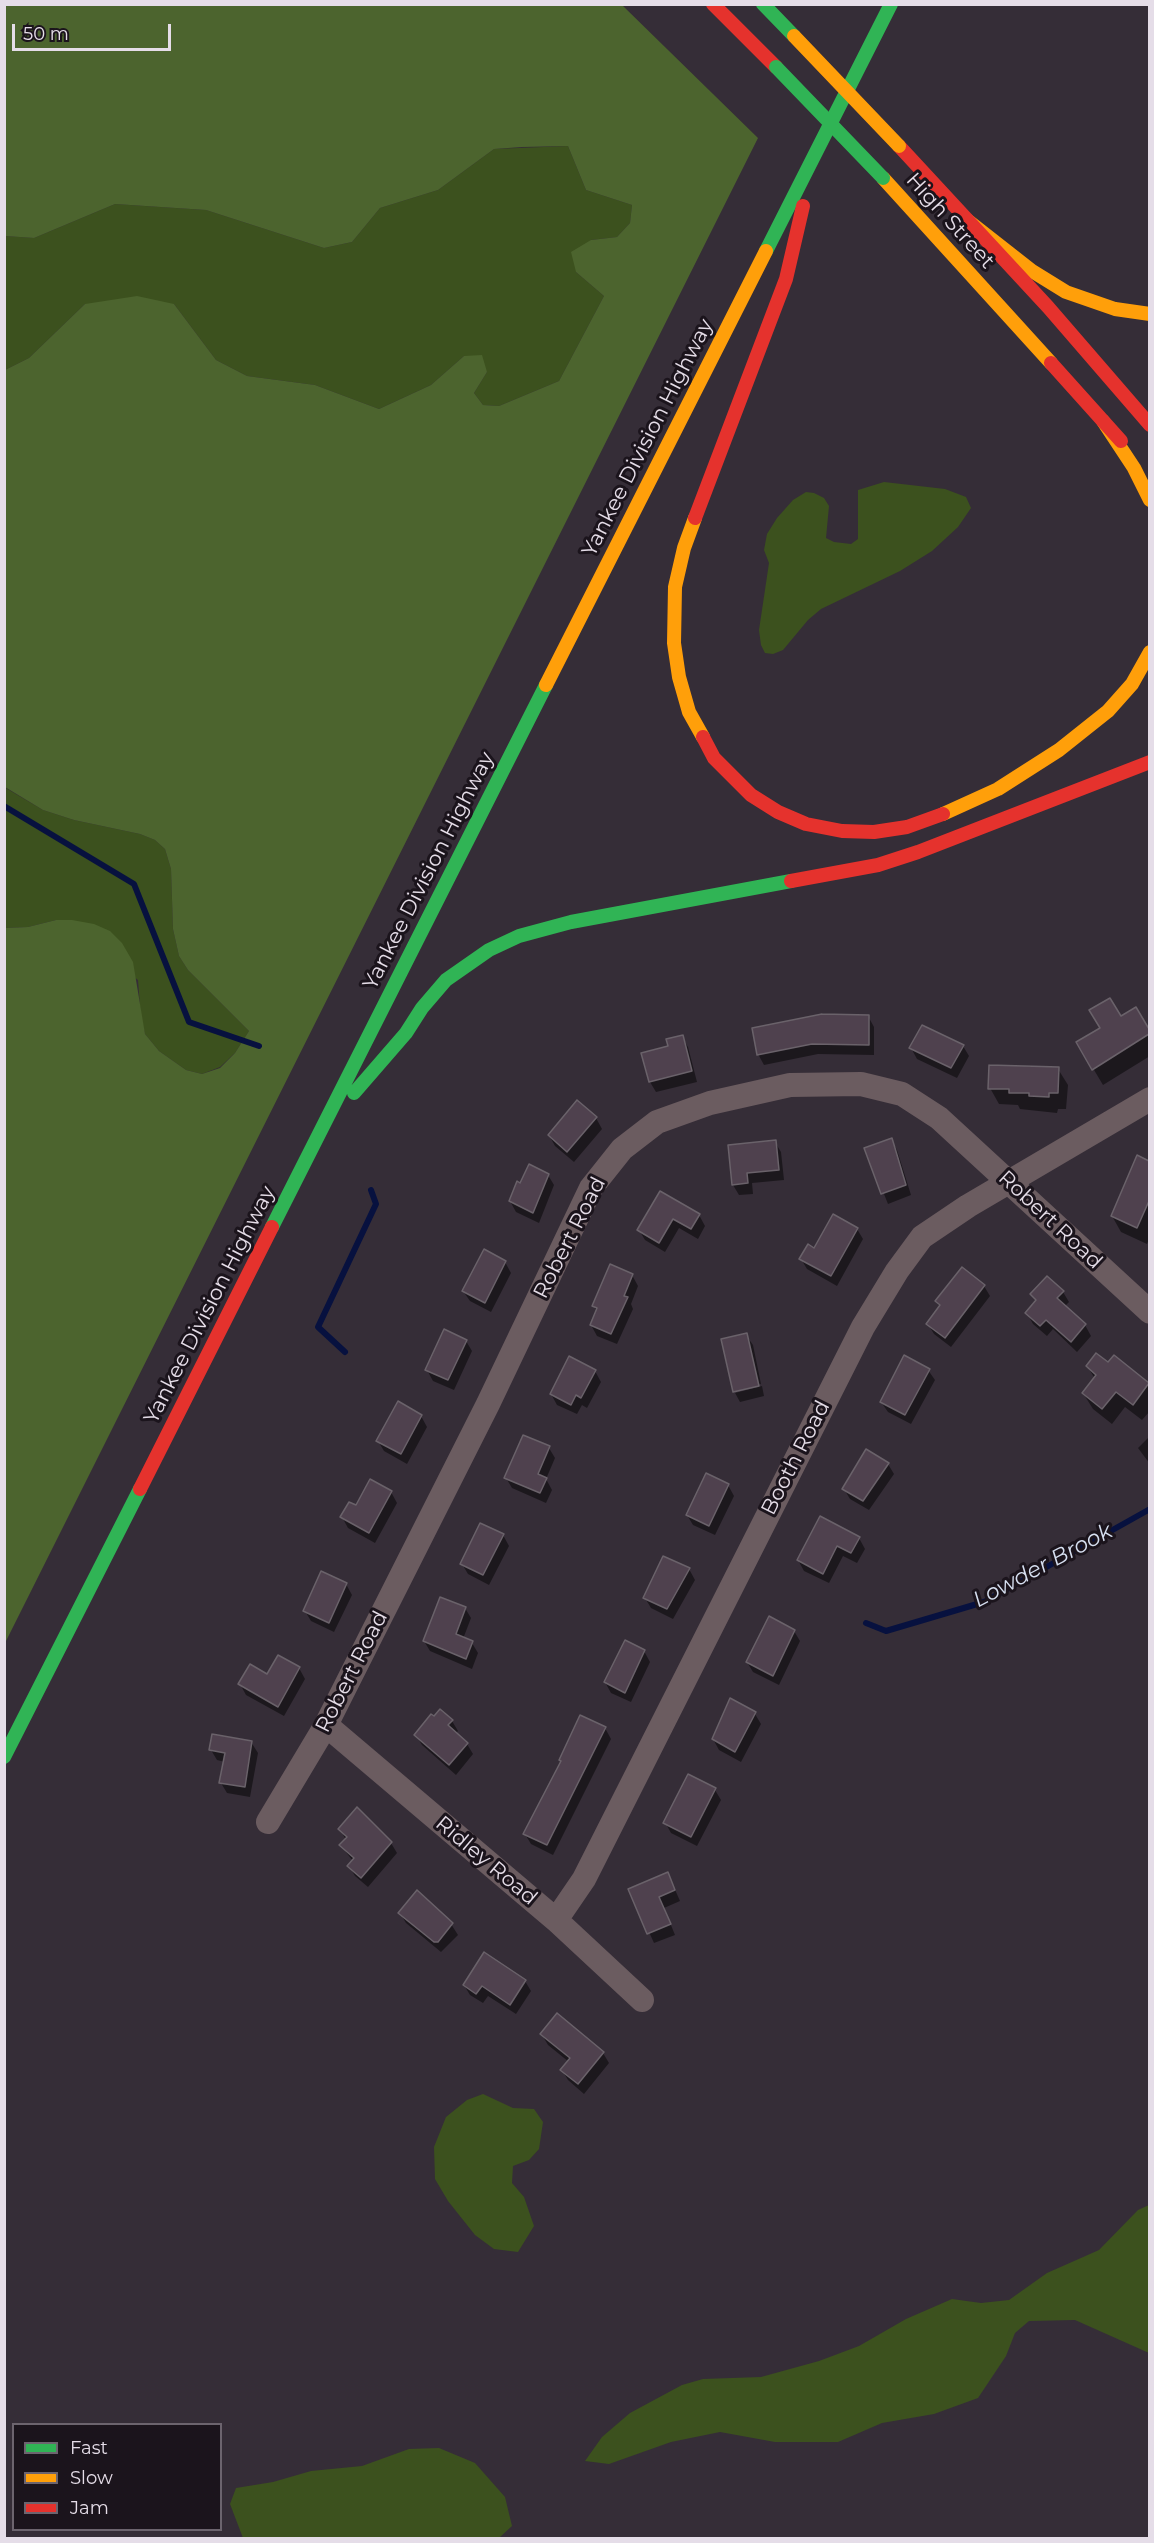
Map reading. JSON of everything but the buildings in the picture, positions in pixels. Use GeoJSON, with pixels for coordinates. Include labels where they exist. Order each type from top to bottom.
{"type":"FeatureCollection","features":[{"type":"Feature","properties":{"kind":"main road","name":"High Street"},"geometry":{"type":"LineString","coordinates":[[713,4],[883,178],[1149,473]]}},
{"type":"Feature","properties":{"kind":"main road","name":"High Street"},"geometry":{"type":"LineString","coordinates":[[763,4],[967,220],[1149,425]]}},
{"type":"Feature","properties":{"kind":"main road","name":"Yankee Division Highway"},"geometry":{"type":"LineString","coordinates":[[4,1757],[891,4]]}},
{"type":"Feature","properties":{"kind":"main road"},"geometry":{"type":"LineString","coordinates":[[814,157],[786,279],[684,548],[675,587],[674,643],[679,677],[689,711],[714,758],[751,795],[778,812],[806,824],[842,831],[874,832],[907,827],[958,808],[998,789],[1059,750],[1108,711],[1131,684],[1149,652]]}},
{"type":"Feature","properties":{"kind":"main road"},"geometry":{"type":"LineString","coordinates":[[967,220],[1032,272],[1066,292],[1115,309],[1149,314]]}},
{"type":"Feature","properties":{"kind":"main road"},"geometry":{"type":"LineString","coordinates":[[1103,421],[1134,468],[1149,500]]}},
{"type":"Feature","properties":{"kind":"main road"},"geometry":{"type":"LineString","coordinates":[[320,1133],[406,1033],[422,1008],[446,980],[489,950],[519,936],[571,922],[878,865],[918,852],[1149,762]]}},
{"type":"Feature","properties":{"kind":"street","name":"Robert Road"},"geometry":{"type":"LineString","coordinates":[[268,1822],[326,1725],[488,1404],[591,1188],[622,1149],[657,1122],[710,1103],[790,1085],[861,1084],[902,1094],[939,1118],[1149,1312]]}},
{"type":"Feature","properties":{"kind":"street","name":"Booth Road"},"geometry":{"type":"LineString","coordinates":[[556,1920],[584,1878],[858,1337],[897,1271],[922,1237],[1009,1182],[1149,1099]]}},
{"type":"Feature","properties":{"kind":"street","name":"Ridley Road"},"geometry":{"type":"LineString","coordinates":[[326,1725],[556,1920],[642,2000]]}},
{"type":"Feature","properties":{"kind":"green space"},"geometry":{"type":"Polygon","coordinates":[[[5,5],[622,5],[758,138],[5,1643],[5,928],[28,927],[56,920],[72,920],[94,924],[110,931],[122,943],[133,962],[145,1034],[159,1051],[186,1070],[202,1074],[220,1068],[235,1053],[249,1031],[188,970],[179,956],[173,929],[171,869],[165,849],[155,840],[140,834],[74,820],[43,810],[5,787],[5,370],[29,358],[85,304],[137,296],[174,304],[216,360],[247,376],[315,385],[379,409],[431,385],[464,356],[482,355],[487,372],[474,393],[483,405],[499,406],[559,381],[604,296],[576,272],[571,252],[591,240],[617,237],[630,223],[632,205],[586,190],[568,146],[522,147],[494,149],[438,190],[380,208],[352,242],[324,248],[206,210],[115,204],[34,238],[5,236],[5,5]]]}},
{"type":"Feature","properties":{"kind":"green space"},"geometry":{"type":"Polygon","coordinates":[[[568,146],[586,190],[632,205],[630,223],[617,237],[591,240],[576,272],[604,296],[559,381],[499,406],[483,405],[474,393],[487,372],[464,356],[431,385],[379,409],[315,385],[247,376],[216,360],[174,304],[85,304],[29,358],[5,370],[5,236],[34,238],[115,204],[206,210],[324,248],[352,242],[380,208],[438,190],[494,149],[568,146]]]}},
{"type":"Feature","properties":{"kind":"green space"},"geometry":{"type":"Polygon","coordinates":[[[884,482],[945,489],[966,497],[971,508],[958,527],[932,551],[900,571],[821,609],[808,620],[783,650],[773,654],[765,653],[761,645],[759,630],[769,563],[764,550],[767,534],[777,518],[793,500],[806,492],[814,493],[824,498],[829,506],[826,538],[834,542],[851,544],[858,539],[858,490],[884,482]]]}},
{"type":"Feature","properties":{"kind":"green space"},"geometry":{"type":"Polygon","coordinates":[[[4,787],[43,810],[74,820],[140,834],[155,840],[165,849],[171,869],[173,929],[179,956],[188,970],[249,1031],[235,1053],[220,1067],[202,1074],[186,1070],[159,1051],[145,1034],[141,1019],[138,980],[56,920],[28,927],[5,928],[4,787]]]}},
{"type":"Feature","properties":{"kind":"green space"},"geometry":{"type":"Polygon","coordinates":[[[483,2094],[513,2108],[534,2109],[543,2122],[539,2149],[529,2160],[513,2166],[512,2183],[524,2197],[534,2226],[518,2252],[494,2249],[475,2235],[448,2201],[435,2179],[434,2147],[446,2117],[467,2100],[483,2094]]]}},
{"type":"Feature","properties":{"kind":"green space"},"geometry":{"type":"Polygon","coordinates":[[[1149,2205],[1149,2353],[1075,2320],[1029,2321],[1015,2333],[1006,2356],[978,2398],[934,2414],[882,2423],[838,2442],[775,2442],[720,2432],[671,2442],[609,2464],[585,2461],[602,2437],[630,2413],[682,2385],[703,2379],[761,2377],[819,2361],[859,2346],[906,2319],[952,2299],[981,2303],[1009,2300],[1047,2273],[1099,2250],[1138,2210],[1149,2205]]]}},
{"type":"Feature","properties":{"kind":"green space"},"geometry":{"type":"Polygon","coordinates":[[[439,2448],[475,2463],[505,2497],[512,2526],[499,2538],[243,2538],[230,2504],[236,2488],[273,2482],[311,2471],[362,2466],[409,2449],[439,2448]]]}},
{"type":"Feature","properties":{"kind":"waterway","name":"Lowder Brook"},"geometry":{"type":"LineString","coordinates":[[4,806],[134,884],[189,1022],[259,1046]]}},
{"type":"Feature","properties":{"kind":"waterway","name":"Lowder Brook"},"geometry":{"type":"LineString","coordinates":[[345,1352],[318,1327],[376,1204],[371,1190]]}},
{"type":"Feature","properties":{"kind":"waterway","name":"Lowder Brook"},"geometry":{"type":"LineString","coordinates":[[866,1623],[886,1631],[984,1602],[1150,1509]]}},
{"type":"Feature","properties":{"kind":"traffic: fast"},"geometry":{"type":"LineString","coordinates":[[763,4],[794,36]]}},
{"type":"Feature","properties":{"kind":"traffic: fast"},"geometry":{"type":"LineString","coordinates":[[766,251],[891,4]]}},
{"type":"Feature","properties":{"kind":"traffic: fast"},"geometry":{"type":"LineString","coordinates":[[776,67],[883,178]]}},
{"type":"Feature","properties":{"kind":"traffic: fast"},"geometry":{"type":"LineString","coordinates":[[272,1227],[546,685]]}},
{"type":"Feature","properties":{"kind":"traffic: fast"},"geometry":{"type":"LineString","coordinates":[[354,1093],[406,1033],[422,1008],[446,980],[489,950],[519,936],[571,922],[791,881]]}},
{"type":"Feature","properties":{"kind":"traffic: fast"},"geometry":{"type":"LineString","coordinates":[[4,1757],[140,1489]]}},
{"type":"Feature","properties":{"kind":"traffic: slow"},"geometry":{"type":"LineString","coordinates":[[794,36],[899,146]]}},
{"type":"Feature","properties":{"kind":"traffic: slow"},"geometry":{"type":"LineString","coordinates":[[883,178],[1051,363]]}},
{"type":"Feature","properties":{"kind":"traffic: slow"},"geometry":{"type":"LineString","coordinates":[[967,220],[1032,271],[1066,292],[1115,309],[1150,314]]}},
{"type":"Feature","properties":{"kind":"traffic: slow"},"geometry":{"type":"LineString","coordinates":[[546,685],[766,251]]}},
{"type":"Feature","properties":{"kind":"traffic: slow"},"geometry":{"type":"LineString","coordinates":[[1103,421],[1134,468],[1150,500]]}},
{"type":"Feature","properties":{"kind":"traffic: slow"},"geometry":{"type":"LineString","coordinates":[[695,518],[684,548],[675,587],[674,643],[679,677],[689,712],[703,737]]}},
{"type":"Feature","properties":{"kind":"traffic: slow"},"geometry":{"type":"LineString","coordinates":[[943,814],[998,789],[1059,750],[1108,711],[1132,684],[1150,652]]}},
{"type":"Feature","properties":{"kind":"traffic: jam"},"geometry":{"type":"LineString","coordinates":[[713,4],[776,67]]}},
{"type":"Feature","properties":{"kind":"traffic: jam"},"geometry":{"type":"LineString","coordinates":[[899,146],[1048,307],[1150,425]]}},
{"type":"Feature","properties":{"kind":"traffic: jam"},"geometry":{"type":"LineString","coordinates":[[695,518],[786,279],[803,206]]}},
{"type":"Feature","properties":{"kind":"traffic: jam"},"geometry":{"type":"LineString","coordinates":[[1051,363],[1121,441]]}},
{"type":"Feature","properties":{"kind":"traffic: jam"},"geometry":{"type":"LineString","coordinates":[[703,737],[714,758],[751,795],[778,812],[806,824],[842,831],[874,832],[907,827],[943,814]]}},
{"type":"Feature","properties":{"kind":"traffic: jam"},"geometry":{"type":"LineString","coordinates":[[791,881],[878,865],[918,852],[1150,762]]}},
{"type":"Feature","properties":{"kind":"traffic: jam"},"geometry":{"type":"LineString","coordinates":[[140,1489],[272,1227]]}}]}
